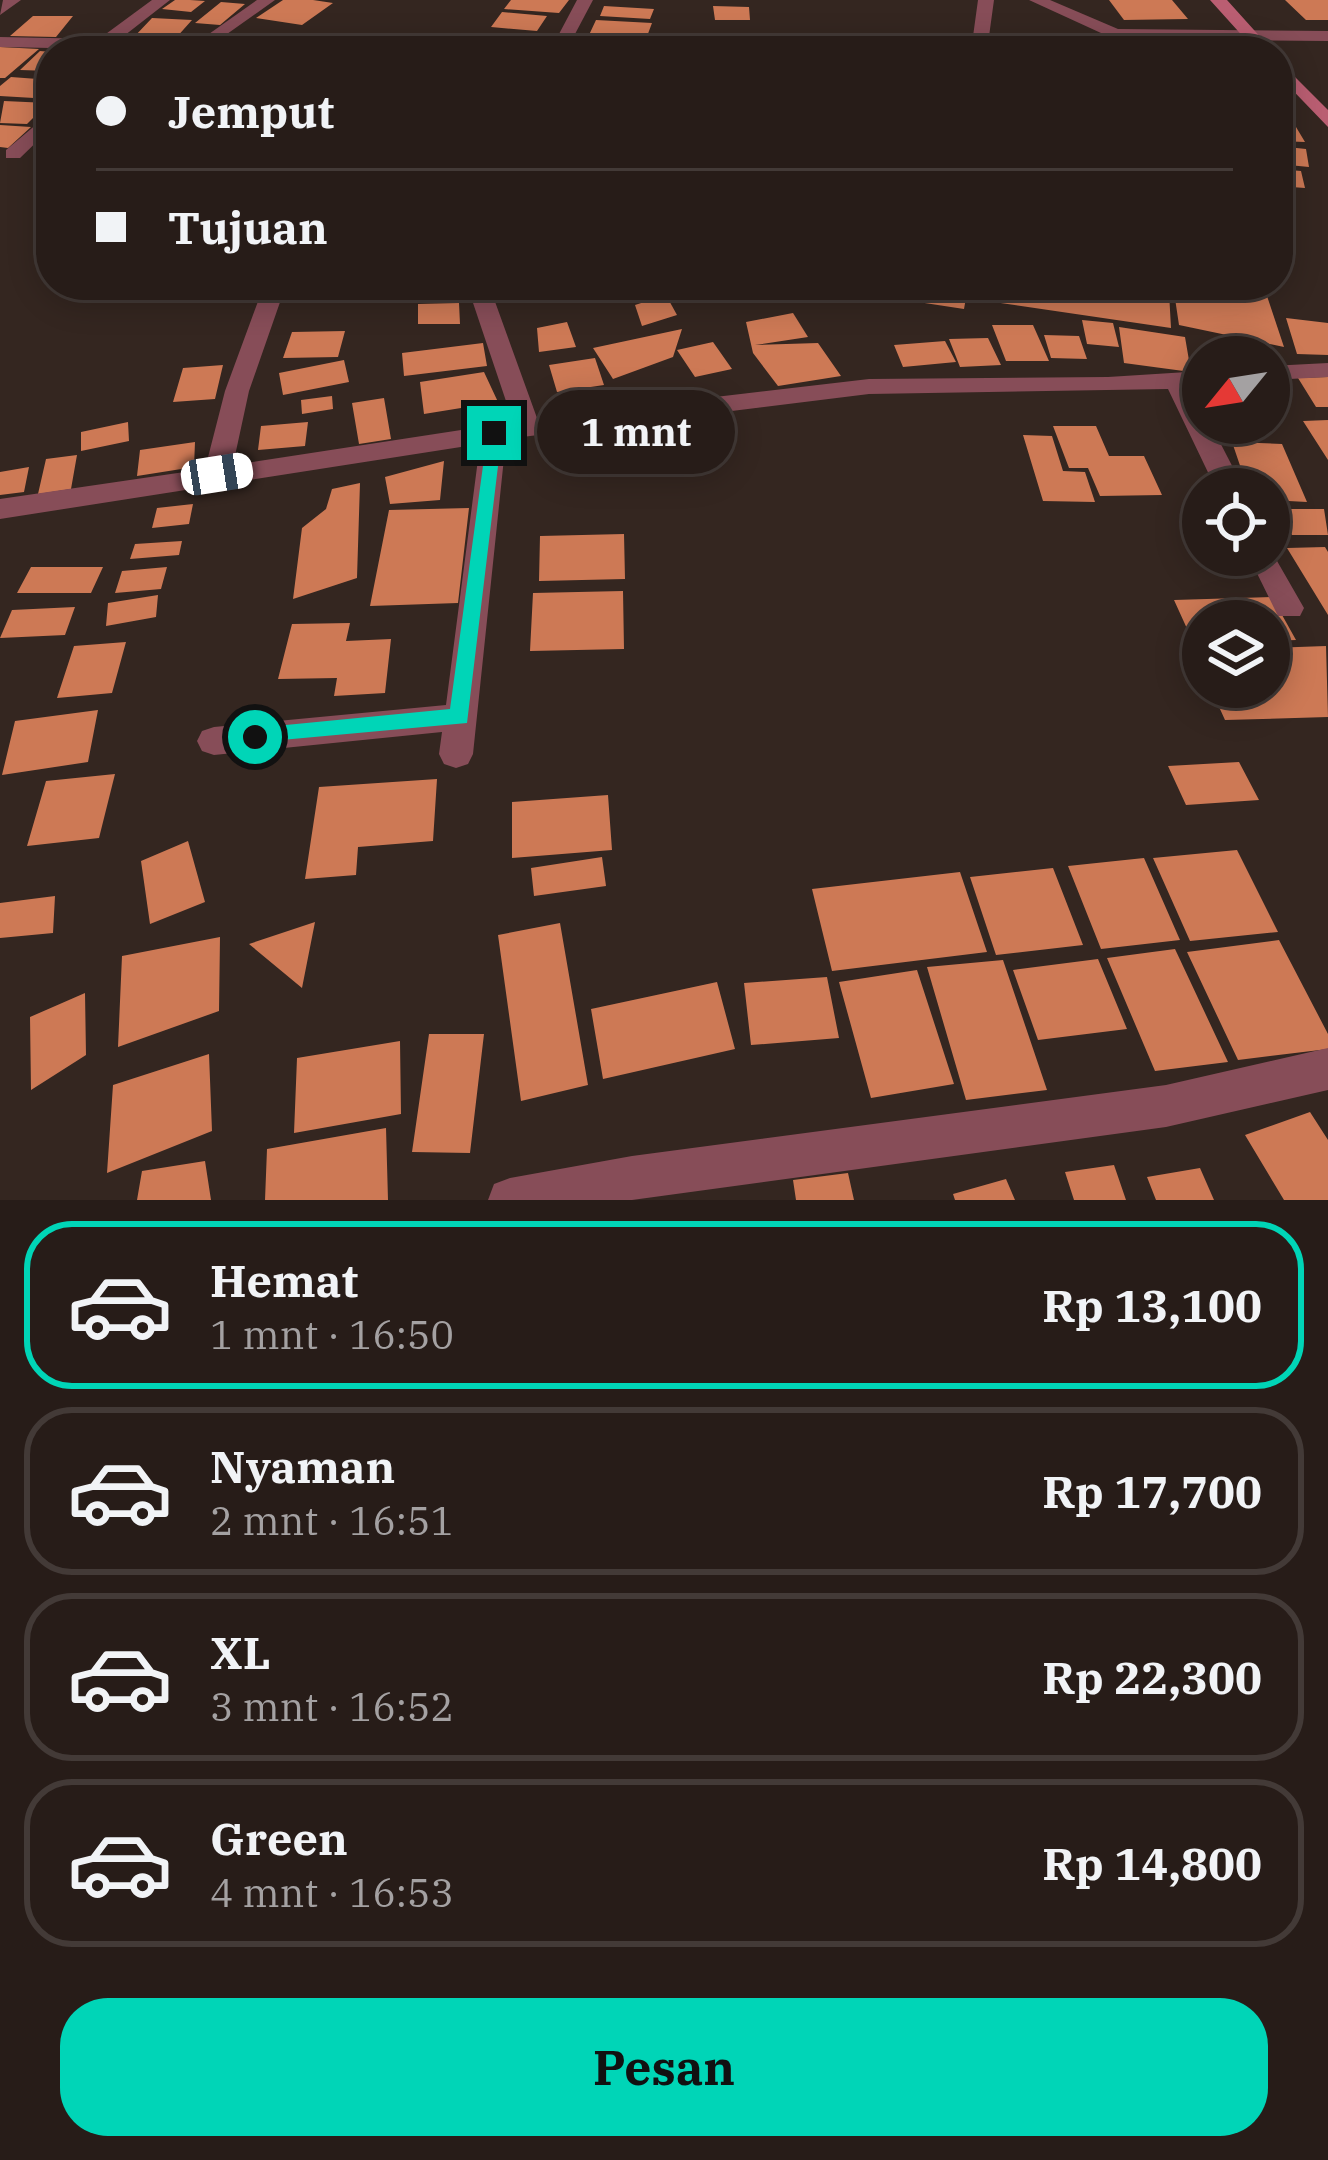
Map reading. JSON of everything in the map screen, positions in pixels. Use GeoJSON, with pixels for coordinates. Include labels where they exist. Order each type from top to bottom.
{"type":"FeatureCollection","features":[{"type":"Feature","properties":{"kind":"main road"},"geometry":{"type":"LineString","coordinates":[[1218,0],[1250,35]]}},
{"type":"Feature","properties":{"kind":"main road"},"geometry":{"type":"LineString","coordinates":[[1293,82],[1328,122]]}},
{"type":"Feature","properties":{"kind":"street"},"geometry":{"type":"LineString","coordinates":[[0,10],[13,0]]}},
{"type":"Feature","properties":{"kind":"street"},"geometry":{"type":"LineString","coordinates":[[125,36],[162,0]]}},
{"type":"Feature","properties":{"kind":"street"},"geometry":{"type":"LineString","coordinates":[[217,36],[267,0]]}},
{"type":"Feature","properties":{"kind":"street"},"geometry":{"type":"LineString","coordinates":[[566,36],[585,0]]}},
{"type":"Feature","properties":{"kind":"street"},"geometry":{"type":"LineString","coordinates":[[981,36],[986,0]]}},
{"type":"Feature","properties":{"kind":"street"},"geometry":{"type":"LineString","coordinates":[[1037,0],[1116,34]]}},
{"type":"Feature","properties":{"kind":"street"},"geometry":{"type":"LineString","coordinates":[[1109,36],[1328,36]]}},
{"type":"Feature","properties":{"kind":"street"},"geometry":{"type":"LineString","coordinates":[[0,42],[36,44]]}},
{"type":"Feature","properties":{"kind":"street"},"geometry":{"type":"LineString","coordinates":[[14,154],[36,133]]}},
{"type":"Feature","properties":{"kind":"street"},"geometry":{"type":"LineString","coordinates":[[217,474],[237,391],[270,300]]}},
{"type":"Feature","properties":{"kind":"street"},"geometry":{"type":"LineString","coordinates":[[483,300],[528,428]]}},
{"type":"Feature","properties":{"kind":"street"},"geometry":{"type":"LineString","coordinates":[[1290,372],[1328,370]]}},
{"type":"Feature","properties":{"kind":"street"},"geometry":{"type":"LineString","coordinates":[[0,509],[528,428],[909,382],[1182,381]]}},
{"type":"Feature","properties":{"kind":"street"},"geometry":{"type":"LineString","coordinates":[[456,754],[494,433]]}},
{"type":"Feature","properties":{"kind":"street"},"geometry":{"type":"LineString","coordinates":[[214,741],[460,717]]}},
{"type":"Feature","properties":{"kind":"street"},"geometry":{"type":"LineString","coordinates":[[510,1200],[632,1178],[1166,1106],[1328,1069]]}},
{"type":"Feature","properties":{"kind":"building"},"geometry":{"type":"Polygon","coordinates":[[[175,0],[205,1],[191,12],[162,9],[175,0]]]}},
{"type":"Feature","properties":{"kind":"building"},"geometry":{"type":"Polygon","coordinates":[[[283,0],[333,3],[302,25],[256,18],[283,0]]]}},
{"type":"Feature","properties":{"kind":"building"},"geometry":{"type":"Polygon","coordinates":[[[511,0],[569,0],[559,13],[504,9],[511,0]]]}},
{"type":"Feature","properties":{"kind":"building"},"geometry":{"type":"Polygon","coordinates":[[[1109,0],[1172,0],[1188,19],[1124,20],[1109,0]]]}},
{"type":"Feature","properties":{"kind":"building"},"geometry":{"type":"Polygon","coordinates":[[[1285,0],[1328,0],[1328,20],[1306,20],[1285,0]]]}},
{"type":"Feature","properties":{"kind":"building"},"geometry":{"type":"Polygon","coordinates":[[[221,2],[245,4],[220,25],[195,23],[221,2]]]}},
{"type":"Feature","properties":{"kind":"building"},"geometry":{"type":"Polygon","coordinates":[[[604,6],[654,9],[650,19],[600,16],[604,6]]]}},
{"type":"Feature","properties":{"kind":"building"},"geometry":{"type":"Polygon","coordinates":[[[713,6],[749,7],[750,20],[715,20],[713,6]]]}},
{"type":"Feature","properties":{"kind":"building"},"geometry":{"type":"Polygon","coordinates":[[[502,12],[547,16],[537,31],[491,27],[502,12]]]}},
{"type":"Feature","properties":{"kind":"building"},"geometry":{"type":"Polygon","coordinates":[[[33,16],[73,16],[57,36],[10,36],[33,16]]]}},
{"type":"Feature","properties":{"kind":"building"},"geometry":{"type":"Polygon","coordinates":[[[152,18],[192,20],[178,36],[135,36],[152,18]]]}},
{"type":"Feature","properties":{"kind":"building"},"geometry":{"type":"Polygon","coordinates":[[[596,20],[652,23],[647,36],[589,35],[596,20]]]}},
{"type":"Feature","properties":{"kind":"building"},"geometry":{"type":"Polygon","coordinates":[[[0,47],[36,49],[5,78],[0,78],[0,47]]]}},
{"type":"Feature","properties":{"kind":"building"},"geometry":{"type":"Polygon","coordinates":[[[36,55],[36,71],[20,70],[36,55]]]}},
{"type":"Feature","properties":{"kind":"building"},"geometry":{"type":"Polygon","coordinates":[[[11,77],[36,79],[36,98],[0,96],[0,86],[11,77]]]}},
{"type":"Feature","properties":{"kind":"building"},"geometry":{"type":"Polygon","coordinates":[[[4,101],[36,102],[36,115],[27,124],[0,123],[4,101]]]}},
{"type":"Feature","properties":{"kind":"building"},"geometry":{"type":"Polygon","coordinates":[[[0,125],[31,127],[8,148],[0,147],[0,125]]]}},
{"type":"Feature","properties":{"kind":"building"},"geometry":{"type":"Polygon","coordinates":[[[1293,127],[1296,127],[1305,142],[1293,142],[1293,127]]]}},
{"type":"Feature","properties":{"kind":"building"},"geometry":{"type":"Polygon","coordinates":[[[1293,148],[1306,149],[1309,167],[1293,165],[1293,148]]]}},
{"type":"Feature","properties":{"kind":"building"},"geometry":{"type":"Polygon","coordinates":[[[1293,170],[1301,171],[1305,188],[1293,187],[1293,170]]]}},
{"type":"Feature","properties":{"kind":"building"},"geometry":{"type":"Polygon","coordinates":[[[669,300],[677,315],[642,326],[635,305],[669,300]]]}},
{"type":"Feature","properties":{"kind":"building"},"geometry":{"type":"Polygon","coordinates":[[[905,300],[966,300],[964,309],[905,300]]]}},
{"type":"Feature","properties":{"kind":"building"},"geometry":{"type":"Polygon","coordinates":[[[980,300],[1169,300],[1171,328],[980,300]]]}},
{"type":"Feature","properties":{"kind":"building"},"geometry":{"type":"Polygon","coordinates":[[[1175,300],[1268,300],[1280,336],[1232,336],[1179,325],[1175,300]]]}},
{"type":"Feature","properties":{"kind":"building"},"geometry":{"type":"Polygon","coordinates":[[[459,303],[460,324],[418,324],[418,304],[459,303]]]}},
{"type":"Feature","properties":{"kind":"building"},"geometry":{"type":"Polygon","coordinates":[[[793,313],[808,337],[755,345],[818,343],[841,376],[778,386],[753,353],[746,322],[793,313]]]}},
{"type":"Feature","properties":{"kind":"building"},"geometry":{"type":"Polygon","coordinates":[[[1286,318],[1328,323],[1328,355],[1297,354],[1286,318]]]}},
{"type":"Feature","properties":{"kind":"building"},"geometry":{"type":"Polygon","coordinates":[[[1082,320],[1113,323],[1119,347],[1087,344],[1082,320]]]}},
{"type":"Feature","properties":{"kind":"building"},"geometry":{"type":"Polygon","coordinates":[[[567,322],[576,347],[539,352],[537,328],[567,322]]]}},
{"type":"Feature","properties":{"kind":"building"},"geometry":{"type":"Polygon","coordinates":[[[992,325],[1033,325],[1049,361],[1006,361],[992,325]]]}},
{"type":"Feature","properties":{"kind":"building"},"geometry":{"type":"Polygon","coordinates":[[[1119,327],[1182,337],[1182,371],[1124,363],[1119,327]]]}},
{"type":"Feature","properties":{"kind":"building"},"geometry":{"type":"Polygon","coordinates":[[[682,329],[673,357],[613,379],[593,348],[682,329]]]}},
{"type":"Feature","properties":{"kind":"building"},"geometry":{"type":"Polygon","coordinates":[[[345,331],[338,357],[283,358],[292,332],[345,331]]]}},
{"type":"Feature","properties":{"kind":"building"},"geometry":{"type":"Polygon","coordinates":[[[1044,335],[1079,336],[1087,359],[1051,358],[1044,335]]]}},
{"type":"Feature","properties":{"kind":"building"},"geometry":{"type":"Polygon","coordinates":[[[988,338],[1001,365],[960,367],[949,339],[988,338]]]}},
{"type":"Feature","properties":{"kind":"building"},"geometry":{"type":"Polygon","coordinates":[[[945,341],[956,362],[903,367],[894,345],[945,341]]]}},
{"type":"Feature","properties":{"kind":"building"},"geometry":{"type":"Polygon","coordinates":[[[713,342],[732,369],[695,377],[677,350],[713,342]]]}},
{"type":"Feature","properties":{"kind":"building"},"geometry":{"type":"Polygon","coordinates":[[[483,343],[487,366],[404,376],[402,353],[483,343]]]}},
{"type":"Feature","properties":{"kind":"building"},"geometry":{"type":"Polygon","coordinates":[[[595,358],[604,385],[557,392],[549,365],[595,358]]]}},
{"type":"Feature","properties":{"kind":"building"},"geometry":{"type":"Polygon","coordinates":[[[344,360],[349,382],[283,395],[279,373],[344,360]]]}},
{"type":"Feature","properties":{"kind":"building"},"geometry":{"type":"Polygon","coordinates":[[[223,365],[215,399],[173,402],[183,368],[223,365]]]}},
{"type":"Feature","properties":{"kind":"building"},"geometry":{"type":"Polygon","coordinates":[[[484,372],[498,402],[424,414],[420,382],[484,372]]]}},
{"type":"Feature","properties":{"kind":"building"},"geometry":{"type":"Polygon","coordinates":[[[1328,377],[1328,407],[1316,407],[1298,378],[1328,377]]]}},
{"type":"Feature","properties":{"kind":"building"},"geometry":{"type":"Polygon","coordinates":[[[332,396],[333,409],[302,414],[301,400],[332,396]]]}},
{"type":"Feature","properties":{"kind":"building"},"geometry":{"type":"Polygon","coordinates":[[[384,398],[391,439],[359,444],[352,403],[384,398]]]}},
{"type":"Feature","properties":{"kind":"building"},"geometry":{"type":"Polygon","coordinates":[[[1328,420],[1328,460],[1303,421],[1328,420]]]}},
{"type":"Feature","properties":{"kind":"building"},"geometry":{"type":"Polygon","coordinates":[[[128,422],[129,441],[81,451],[81,432],[128,422]]]}},
{"type":"Feature","properties":{"kind":"building"},"geometry":{"type":"Polygon","coordinates":[[[308,422],[305,446],[258,450],[261,426],[308,422]]]}},
{"type":"Feature","properties":{"kind":"building"},"geometry":{"type":"Polygon","coordinates":[[[1053,426],[1096,426],[1109,456],[1144,456],[1162,495],[1100,496],[1088,468],[1069,468],[1053,426]]]}},
{"type":"Feature","properties":{"kind":"building"},"geometry":{"type":"Polygon","coordinates":[[[1023,435],[1052,436],[1063,471],[1085,472],[1095,502],[1043,501],[1023,435]]]}},
{"type":"Feature","properties":{"kind":"building"},"geometry":{"type":"Polygon","coordinates":[[[195,442],[194,467],[137,476],[140,450],[195,442]]]}},
{"type":"Feature","properties":{"kind":"building"},"geometry":{"type":"Polygon","coordinates":[[[1233,444],[1282,444],[1307,502],[1290,501],[1290,468],[1241,468],[1233,444]]]}},
{"type":"Feature","properties":{"kind":"building"},"geometry":{"type":"Polygon","coordinates":[[[77,455],[71,489],[38,494],[46,459],[77,455]]]}},
{"type":"Feature","properties":{"kind":"building"},"geometry":{"type":"Polygon","coordinates":[[[444,461],[440,500],[390,504],[385,477],[444,461]]]}},
{"type":"Feature","properties":{"kind":"building"},"geometry":{"type":"Polygon","coordinates":[[[29,467],[24,492],[0,495],[0,472],[29,467]]]}},
{"type":"Feature","properties":{"kind":"building"},"geometry":{"type":"Polygon","coordinates":[[[360,483],[357,578],[293,599],[302,528],[326,509],[332,489],[360,483]]]}},
{"type":"Feature","properties":{"kind":"building"},"geometry":{"type":"Polygon","coordinates":[[[193,504],[189,524],[152,528],[157,508],[193,504]]]}},
{"type":"Feature","properties":{"kind":"building"},"geometry":{"type":"Polygon","coordinates":[[[469,508],[458,603],[370,606],[389,510],[469,508]]]}},
{"type":"Feature","properties":{"kind":"building"},"geometry":{"type":"Polygon","coordinates":[[[1290,509],[1324,509],[1328,535],[1292,535],[1290,509]]]}},
{"type":"Feature","properties":{"kind":"building"},"geometry":{"type":"Polygon","coordinates":[[[624,534],[625,579],[539,581],[540,536],[624,534]]]}},
{"type":"Feature","properties":{"kind":"building"},"geometry":{"type":"Polygon","coordinates":[[[182,541],[179,555],[130,559],[135,544],[182,541]]]}},
{"type":"Feature","properties":{"kind":"building"},"geometry":{"type":"Polygon","coordinates":[[[1325,547],[1328,552],[1328,615],[1290,553],[1290,548],[1325,547]]]}},
{"type":"Feature","properties":{"kind":"building"},"geometry":{"type":"Polygon","coordinates":[[[31,567],[103,567],[91,593],[17,593],[31,567]]]}},
{"type":"Feature","properties":{"kind":"building"},"geometry":{"type":"Polygon","coordinates":[[[167,567],[161,589],[115,593],[122,571],[167,567]]]}},
{"type":"Feature","properties":{"kind":"building"},"geometry":{"type":"Polygon","coordinates":[[[623,591],[624,649],[530,651],[533,593],[623,591]]]}},
{"type":"Feature","properties":{"kind":"building"},"geometry":{"type":"Polygon","coordinates":[[[158,595],[156,617],[106,626],[108,603],[158,595]]]}},
{"type":"Feature","properties":{"kind":"building"},"geometry":{"type":"Polygon","coordinates":[[[1272,597],[1274,600],[1182,600],[1182,618],[1174,600],[1272,597]]]}},
{"type":"Feature","properties":{"kind":"building"},"geometry":{"type":"Polygon","coordinates":[[[75,607],[65,635],[0,638],[12,610],[75,607]]]}},
{"type":"Feature","properties":{"kind":"building"},"geometry":{"type":"Polygon","coordinates":[[[350,623],[346,641],[391,639],[385,693],[334,696],[337,678],[278,679],[292,624],[350,623]]]}},
{"type":"Feature","properties":{"kind":"building"},"geometry":{"type":"Polygon","coordinates":[[[126,642],[112,693],[57,698],[74,646],[126,642]]]}},
{"type":"Feature","properties":{"kind":"building"},"geometry":{"type":"Polygon","coordinates":[[[1326,646],[1328,717],[1225,720],[1220,708],[1290,708],[1290,647],[1326,646]]]}},
{"type":"Feature","properties":{"kind":"building"},"geometry":{"type":"Polygon","coordinates":[[[98,710],[88,762],[2,775],[15,721],[98,710]]]}},
{"type":"Feature","properties":{"kind":"building"},"geometry":{"type":"Polygon","coordinates":[[[1239,762],[1259,800],[1186,805],[1168,766],[1239,762]]]}},
{"type":"Feature","properties":{"kind":"building"},"geometry":{"type":"Polygon","coordinates":[[[115,774],[99,838],[27,846],[46,781],[115,774]]]}},
{"type":"Feature","properties":{"kind":"building"},"geometry":{"type":"Polygon","coordinates":[[[437,779],[433,841],[358,847],[356,875],[305,879],[319,787],[437,779]]]}},
{"type":"Feature","properties":{"kind":"building"},"geometry":{"type":"Polygon","coordinates":[[[608,795],[612,850],[512,858],[512,802],[608,795]]]}},
{"type":"Feature","properties":{"kind":"building"},"geometry":{"type":"Polygon","coordinates":[[[188,841],[205,902],[150,924],[141,861],[188,841]]]}},
{"type":"Feature","properties":{"kind":"building"},"geometry":{"type":"Polygon","coordinates":[[[1237,850],[1278,932],[1190,941],[1153,858],[1237,850]]]}},
{"type":"Feature","properties":{"kind":"building"},"geometry":{"type":"Polygon","coordinates":[[[602,857],[606,886],[534,896],[531,868],[602,857]]]}},
{"type":"Feature","properties":{"kind":"building"},"geometry":{"type":"Polygon","coordinates":[[[1144,858],[1180,940],[1101,949],[1068,866],[1144,858]]]}},
{"type":"Feature","properties":{"kind":"building"},"geometry":{"type":"Polygon","coordinates":[[[1053,868],[1083,945],[996,955],[970,877],[1053,868]]]}},
{"type":"Feature","properties":{"kind":"building"},"geometry":{"type":"Polygon","coordinates":[[[960,872],[987,952],[832,971],[812,889],[960,872]]]}},
{"type":"Feature","properties":{"kind":"building"},"geometry":{"type":"Polygon","coordinates":[[[55,896],[53,933],[0,938],[0,903],[55,896]]]}},
{"type":"Feature","properties":{"kind":"building"},"geometry":{"type":"Polygon","coordinates":[[[315,922],[302,988],[249,944],[315,922]]]}},
{"type":"Feature","properties":{"kind":"building"},"geometry":{"type":"Polygon","coordinates":[[[560,923],[588,1085],[521,1101],[498,935],[560,923]]]}},
{"type":"Feature","properties":{"kind":"building"},"geometry":{"type":"Polygon","coordinates":[[[220,937],[219,1011],[118,1047],[122,956],[220,937]]]}},
{"type":"Feature","properties":{"kind":"building"},"geometry":{"type":"Polygon","coordinates":[[[1279,940],[1328,1034],[1328,1049],[1238,1060],[1187,952],[1279,940]]]}},
{"type":"Feature","properties":{"kind":"building"},"geometry":{"type":"Polygon","coordinates":[[[1175,949],[1228,1062],[1155,1071],[1107,958],[1175,949]]]}},
{"type":"Feature","properties":{"kind":"building"},"geometry":{"type":"Polygon","coordinates":[[[1098,959],[1127,1029],[1038,1040],[1013,970],[1098,959]]]}},
{"type":"Feature","properties":{"kind":"building"},"geometry":{"type":"Polygon","coordinates":[[[1003,960],[1047,1090],[966,1100],[927,967],[1003,960]]]}},
{"type":"Feature","properties":{"kind":"building"},"geometry":{"type":"Polygon","coordinates":[[[917,970],[954,1084],[871,1098],[839,982],[917,970]]]}},
{"type":"Feature","properties":{"kind":"building"},"geometry":{"type":"Polygon","coordinates":[[[827,977],[839,1038],[751,1045],[744,983],[827,977]]]}},
{"type":"Feature","properties":{"kind":"building"},"geometry":{"type":"Polygon","coordinates":[[[717,982],[735,1049],[603,1079],[591,1009],[717,982]]]}},
{"type":"Feature","properties":{"kind":"building"},"geometry":{"type":"Polygon","coordinates":[[[85,993],[86,1055],[31,1090],[30,1017],[85,993]]]}},
{"type":"Feature","properties":{"kind":"building"},"geometry":{"type":"Polygon","coordinates":[[[429,1034],[484,1034],[470,1153],[412,1152],[429,1034]]]}},
{"type":"Feature","properties":{"kind":"building"},"geometry":{"type":"Polygon","coordinates":[[[400,1041],[401,1114],[294,1133],[297,1058],[400,1041]]]}},
{"type":"Feature","properties":{"kind":"building"},"geometry":{"type":"Polygon","coordinates":[[[209,1054],[212,1131],[107,1173],[113,1085],[209,1054]]]}},
{"type":"Feature","properties":{"kind":"building"},"geometry":{"type":"Polygon","coordinates":[[[1310,1112],[1328,1140],[1328,1200],[1284,1200],[1245,1135],[1310,1112]]]}},
{"type":"Feature","properties":{"kind":"building"},"geometry":{"type":"Polygon","coordinates":[[[386,1128],[388,1200],[265,1200],[267,1149],[386,1128]]]}},
{"type":"Feature","properties":{"kind":"building"},"geometry":{"type":"Polygon","coordinates":[[[205,1161],[211,1200],[137,1200],[142,1171],[205,1161]]]}},
{"type":"Feature","properties":{"kind":"building"},"geometry":{"type":"Polygon","coordinates":[[[1114,1165],[1126,1200],[1074,1200],[1065,1172],[1114,1165]]]}},
{"type":"Feature","properties":{"kind":"building"},"geometry":{"type":"Polygon","coordinates":[[[1200,1168],[1214,1200],[1156,1200],[1147,1177],[1200,1168]]]}},
{"type":"Feature","properties":{"kind":"building"},"geometry":{"type":"Polygon","coordinates":[[[848,1173],[854,1200],[796,1200],[793,1180],[848,1173]]]}},
{"type":"Feature","properties":{"kind":"building"},"geometry":{"type":"Polygon","coordinates":[[[1006,1179],[1015,1200],[955,1200],[953,1194],[1006,1179]]]}},
{"type":"Feature","properties":{"kind":"route"},"geometry":{"type":"LineString","coordinates":[[255,737],[460,717],[494,433]]}}]}
